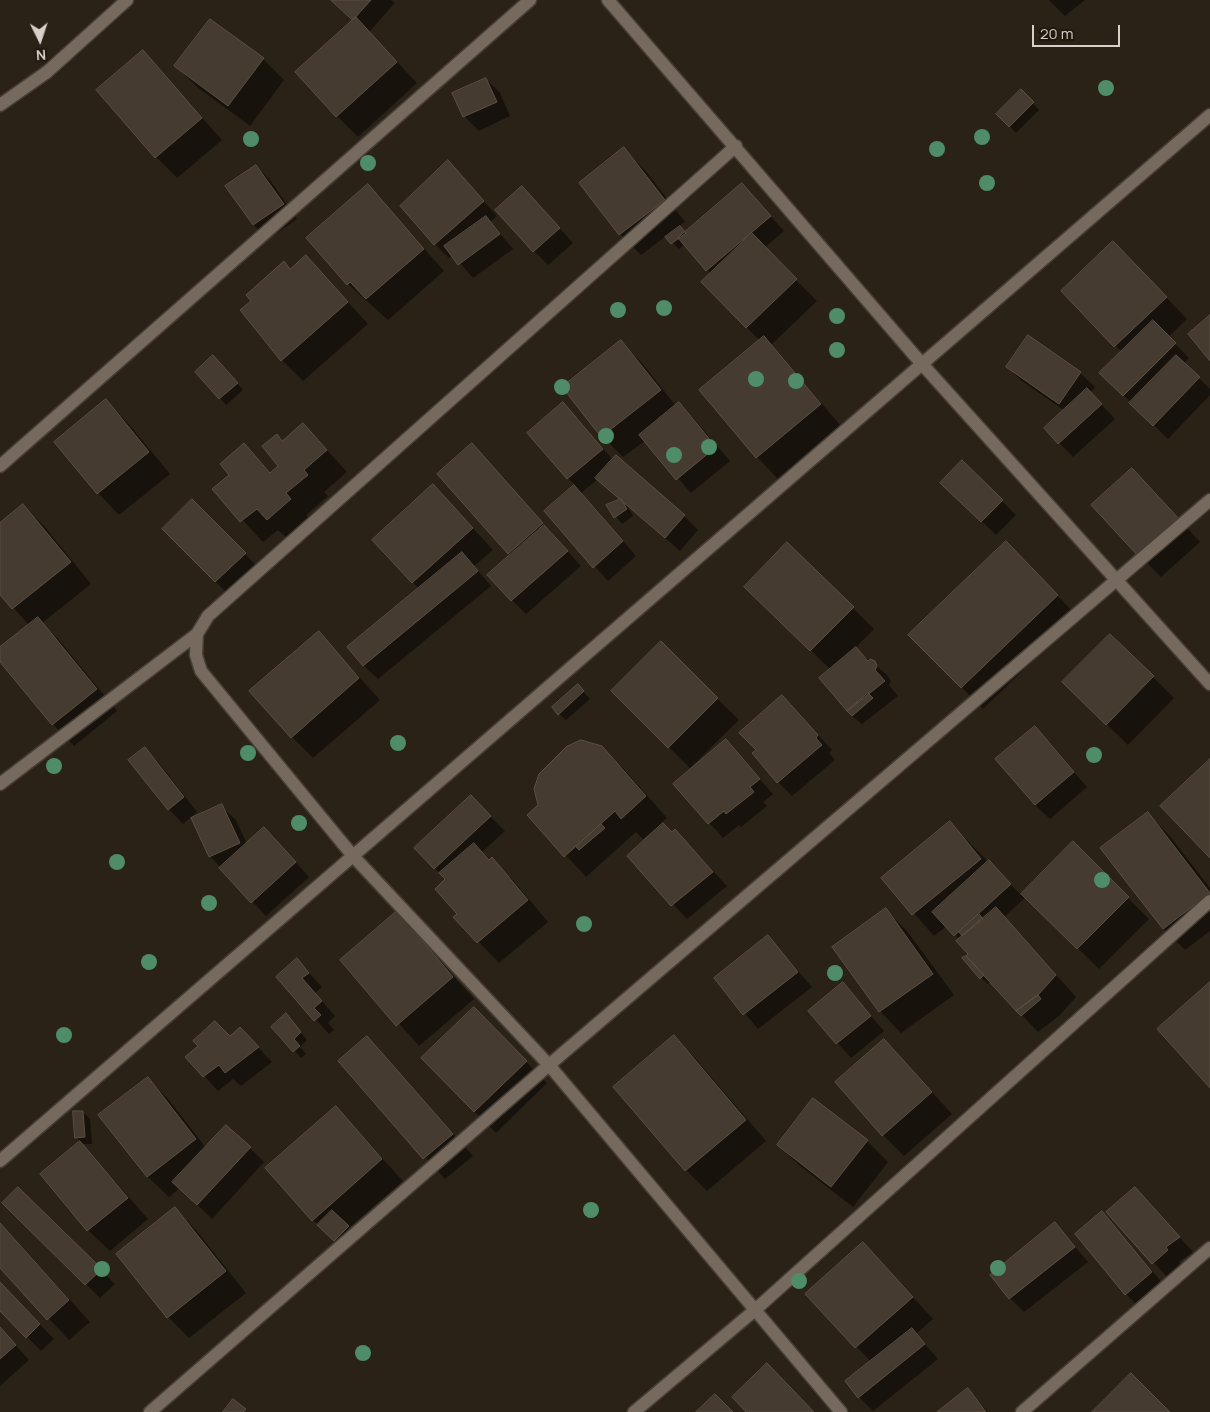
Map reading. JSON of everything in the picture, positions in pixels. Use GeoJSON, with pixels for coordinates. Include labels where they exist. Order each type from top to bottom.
{"type":"FeatureCollection","features":[{"type":"Feature","properties":{"kind":"street"},"geometry":{"type":"LineString","coordinates":[[0,105],[47,72],[127,0]]}},
{"type":"Feature","properties":{"kind":"street"},"geometry":{"type":"LineString","coordinates":[[0,466],[530,0]]}},
{"type":"Feature","properties":{"kind":"street"},"geometry":{"type":"LineString","coordinates":[[608,0],[736,146],[922,364],[1210,684]]}},
{"type":"Feature","properties":{"kind":"street"},"geometry":{"type":"LineString","coordinates":[[0,1161],[1210,115]]}},
{"type":"Feature","properties":{"kind":"street"},"geometry":{"type":"LineString","coordinates":[[0,784],[197,634],[208,616],[736,146]]}},
{"type":"Feature","properties":{"kind":"street"},"geometry":{"type":"LineString","coordinates":[[150,1412],[549,1065],[1118,581],[1210,500]]}},
{"type":"Feature","properties":{"kind":"street"},"geometry":{"type":"LineString","coordinates":[[197,634],[196,655],[201,671],[353,856],[549,1065],[841,1412]]}},
{"type":"Feature","properties":{"kind":"street"},"geometry":{"type":"LineString","coordinates":[[634,1412],[755,1310],[1210,901]]}},
{"type":"Feature","properties":{"kind":"street"},"geometry":{"type":"LineString","coordinates":[[1022,1412],[1210,1248]]}},
{"type":"Feature","properties":{"kind":"building"},"geometry":{"type":"Polygon","coordinates":[[[331,0],[371,0],[353,20],[331,0]]]}},
{"type":"Feature","properties":{"kind":"building"},"geometry":{"type":"Polygon","coordinates":[[[356,17],[397,62],[336,117],[295,72],[356,17]]]}},
{"type":"Feature","properties":{"kind":"building"},"geometry":{"type":"Polygon","coordinates":[[[210,19],[264,58],[228,106],[174,66],[210,19]]]}},
{"type":"Feature","properties":{"kind":"building"},"geometry":{"type":"Polygon","coordinates":[[[143,50],[202,118],[155,158],[96,90],[143,50]]]}},
{"type":"Feature","properties":{"kind":"building"},"geometry":{"type":"Polygon","coordinates":[[[486,78],[497,102],[463,117],[452,93],[486,78]]]}},
{"type":"Feature","properties":{"kind":"building"},"geometry":{"type":"Polygon","coordinates":[[[1021,89],[1034,102],[1009,127],[996,114],[1021,89]]]}},
{"type":"Feature","properties":{"kind":"building"},"geometry":{"type":"Polygon","coordinates":[[[624,147],[665,200],[619,235],[579,183],[624,147]]]}},
{"type":"Feature","properties":{"kind":"building"},"geometry":{"type":"Polygon","coordinates":[[[448,160],[484,201],[434,245],[400,206],[448,160]]]}},
{"type":"Feature","properties":{"kind":"building"},"geometry":{"type":"Polygon","coordinates":[[[256,165],[284,204],[253,225],[225,186],[256,165]]]}},
{"type":"Feature","properties":{"kind":"building"},"geometry":{"type":"Polygon","coordinates":[[[742,183],[771,216],[706,271],[678,238],[742,183]]]}},
{"type":"Feature","properties":{"kind":"building"},"geometry":{"type":"Polygon","coordinates":[[[368,184],[424,249],[366,299],[350,282],[347,285],[306,238],[368,184]]]}},
{"type":"Feature","properties":{"kind":"building"},"geometry":{"type":"Polygon","coordinates":[[[522,186],[560,228],[533,252],[495,210],[522,186]]]}},
{"type":"Feature","properties":{"kind":"building"},"geometry":{"type":"Polygon","coordinates":[[[486,216],[500,234],[458,265],[444,246],[486,216]]]}},
{"type":"Feature","properties":{"kind":"building"},"geometry":{"type":"Polygon","coordinates":[[[680,226],[686,233],[671,244],[665,237],[680,226]]]}},
{"type":"Feature","properties":{"kind":"building"},"geometry":{"type":"Polygon","coordinates":[[[752,233],[797,279],[746,328],[701,282],[752,233]]]}},
{"type":"Feature","properties":{"kind":"building"},"geometry":{"type":"Polygon","coordinates":[[[1113,241],[1167,297],[1114,347],[1061,291],[1113,241]]]}},
{"type":"Feature","properties":{"kind":"building"},"geometry":{"type":"Polygon","coordinates":[[[306,255],[348,302],[281,361],[240,310],[251,301],[246,295],[284,261],[290,269],[306,255]]]}},
{"type":"Feature","properties":{"kind":"building"},"geometry":{"type":"Polygon","coordinates":[[[1210,315],[1210,361],[1188,334],[1210,315]]]}},
{"type":"Feature","properties":{"kind":"building"},"geometry":{"type":"Polygon","coordinates":[[[1153,320],[1176,343],[1123,396],[1099,373],[1153,320]]]}},
{"type":"Feature","properties":{"kind":"building"},"geometry":{"type":"Polygon","coordinates":[[[1028,335],[1081,372],[1059,404],[1006,367],[1028,335]]]}},
{"type":"Feature","properties":{"kind":"building"},"geometry":{"type":"Polygon","coordinates":[[[764,336],[821,404],[756,458],[699,390],[764,336]]]}},
{"type":"Feature","properties":{"kind":"building"},"geometry":{"type":"Polygon","coordinates":[[[621,340],[661,390],[601,437],[562,387],[621,340]]]}},
{"type":"Feature","properties":{"kind":"building"},"geometry":{"type":"Polygon","coordinates":[[[213,355],[238,383],[219,399],[195,372],[213,355]]]}},
{"type":"Feature","properties":{"kind":"building"},"geometry":{"type":"Polygon","coordinates":[[[1176,355],[1200,377],[1153,426],[1129,403],[1176,355]]]}},
{"type":"Feature","properties":{"kind":"building"},"geometry":{"type":"Polygon","coordinates":[[[1087,388],[1102,404],[1058,444],[1044,428],[1087,388]]]}},
{"type":"Feature","properties":{"kind":"building"},"geometry":{"type":"Polygon","coordinates":[[[106,399],[149,452],[97,494],[54,442],[106,399]]]}},
{"type":"Feature","properties":{"kind":"building"},"geometry":{"type":"Polygon","coordinates":[[[563,402],[603,449],[567,479],[527,433],[563,402]]]}},
{"type":"Feature","properties":{"kind":"building"},"geometry":{"type":"Polygon","coordinates":[[[679,402],[716,447],[676,480],[639,435],[679,402]]]}},
{"type":"Feature","properties":{"kind":"building"},"geometry":{"type":"Polygon","coordinates":[[[303,423],[327,450],[304,470],[308,475],[286,493],[291,499],[267,520],[257,509],[240,522],[212,489],[229,475],[220,464],[244,443],[270,473],[278,466],[262,446],[277,434],[282,441],[303,423]]]}},
{"type":"Feature","properties":{"kind":"building"},"geometry":{"type":"Polygon","coordinates":[[[472,443],[543,523],[508,554],[437,474],[472,443]]]}},
{"type":"Feature","properties":{"kind":"building"},"geometry":{"type":"Polygon","coordinates":[[[616,455],[685,515],[665,538],[595,478],[616,455]]]}},
{"type":"Feature","properties":{"kind":"building"},"geometry":{"type":"Polygon","coordinates":[[[962,460],[1003,500],[981,522],[940,483],[962,460]]]}},
{"type":"Feature","properties":{"kind":"building"},"geometry":{"type":"Polygon","coordinates":[[[1132,468],[1180,520],[1139,557],[1091,505],[1132,468]]]}},
{"type":"Feature","properties":{"kind":"building"},"geometry":{"type":"Polygon","coordinates":[[[433,484],[473,528],[412,583],[372,540],[433,484]]]}},
{"type":"Feature","properties":{"kind":"building"},"geometry":{"type":"Polygon","coordinates":[[[574,485],[623,541],[593,568],[544,511],[574,485]]]}},
{"type":"Feature","properties":{"kind":"building"},"geometry":{"type":"Polygon","coordinates":[[[192,499],[246,553],[215,582],[162,529],[192,499]]]}},
{"type":"Feature","properties":{"kind":"building"},"geometry":{"type":"Polygon","coordinates":[[[621,499],[627,509],[614,518],[606,505],[621,499]]]}},
{"type":"Feature","properties":{"kind":"building"},"geometry":{"type":"Polygon","coordinates":[[[23,504],[71,562],[12,609],[0,595],[0,523],[23,504]]]}},
{"type":"Feature","properties":{"kind":"building"},"geometry":{"type":"Polygon","coordinates":[[[544,525],[568,551],[511,601],[487,575],[544,525]]]}},
{"type":"Feature","properties":{"kind":"building"},"geometry":{"type":"Polygon","coordinates":[[[1006,541],[1058,595],[961,688],[908,635],[1006,541]]]}},
{"type":"Feature","properties":{"kind":"building"},"geometry":{"type":"Polygon","coordinates":[[[787,542],[854,607],[810,651],[744,587],[787,542]]]}},
{"type":"Feature","properties":{"kind":"building"},"geometry":{"type":"Polygon","coordinates":[[[462,552],[478,571],[363,666],[347,647],[462,552]]]}},
{"type":"Feature","properties":{"kind":"building"},"geometry":{"type":"Polygon","coordinates":[[[38,617],[97,689],[52,725],[0,662],[0,647],[38,617]]]}},
{"type":"Feature","properties":{"kind":"building"},"geometry":{"type":"Polygon","coordinates":[[[319,631],[359,678],[291,738],[249,691],[319,631]]]}},
{"type":"Feature","properties":{"kind":"building"},"geometry":{"type":"Polygon","coordinates":[[[1110,634],[1154,676],[1106,725],[1062,682],[1110,634]]]}},
{"type":"Feature","properties":{"kind":"building"},"geometry":{"type":"Polygon","coordinates":[[[661,641],[718,698],[668,748],[611,691],[661,641]]]}},
{"type":"Feature","properties":{"kind":"building"},"geometry":{"type":"Polygon","coordinates":[[[856,647],[868,661],[870,659],[875,661],[877,666],[875,670],[885,681],[847,711],[819,678],[856,647]]]}},
{"type":"Feature","properties":{"kind":"building"},"geometry":{"type":"Polygon","coordinates":[[[578,684],[584,691],[558,715],[552,707],[578,684]]]}},
{"type":"Feature","properties":{"kind":"building"},"geometry":{"type":"Polygon","coordinates":[[[868,693],[873,698],[852,716],[847,711],[868,693]]]}},
{"type":"Feature","properties":{"kind":"building"},"geometry":{"type":"Polygon","coordinates":[[[782,695],[818,735],[816,738],[822,745],[777,783],[752,753],[756,750],[739,733],[782,695]]]}},
{"type":"Feature","properties":{"kind":"building"},"geometry":{"type":"Polygon","coordinates":[[[1035,726],[1074,772],[1035,805],[995,759],[1035,726]]]}},
{"type":"Feature","properties":{"kind":"building"},"geometry":{"type":"Polygon","coordinates":[[[726,739],[760,779],[750,787],[754,792],[726,814],[724,811],[708,824],[673,784],[726,739]]]}},
{"type":"Feature","properties":{"kind":"building"},"geometry":{"type":"Polygon","coordinates":[[[581,740],[602,746],[646,796],[621,819],[615,811],[564,857],[527,815],[538,805],[534,789],[539,774],[566,747],[581,740]]]}},
{"type":"Feature","properties":{"kind":"building"},"geometry":{"type":"Polygon","coordinates":[[[145,747],[184,797],[168,810],[128,760],[145,747]]]}},
{"type":"Feature","properties":{"kind":"building"},"geometry":{"type":"Polygon","coordinates":[[[1210,759],[1210,858],[1160,806],[1210,759]]]}},
{"type":"Feature","properties":{"kind":"building"},"geometry":{"type":"Polygon","coordinates":[[[471,795],[491,816],[434,869],[414,848],[471,795]]]}},
{"type":"Feature","properties":{"kind":"building"},"geometry":{"type":"Polygon","coordinates":[[[222,804],[240,843],[209,857],[191,818],[222,804]]]}},
{"type":"Feature","properties":{"kind":"building"},"geometry":{"type":"Polygon","coordinates":[[[1148,812],[1210,893],[1163,929],[1100,848],[1148,812]]]}},
{"type":"Feature","properties":{"kind":"building"},"geometry":{"type":"Polygon","coordinates":[[[950,821],[981,859],[912,915],[881,878],[950,821]]]}},
{"type":"Feature","properties":{"kind":"building"},"geometry":{"type":"Polygon","coordinates":[[[663,823],[672,832],[675,829],[713,872],[671,906],[627,856],[663,823]]]}},
{"type":"Feature","properties":{"kind":"building"},"geometry":{"type":"Polygon","coordinates":[[[601,824],[605,828],[579,850],[576,847],[601,824]]]}},
{"type":"Feature","properties":{"kind":"building"},"geometry":{"type":"Polygon","coordinates":[[[264,827],[296,862],[251,903],[219,868],[264,827]]]}},
{"type":"Feature","properties":{"kind":"building"},"geometry":{"type":"Polygon","coordinates":[[[1073,841],[1129,897],[1077,949],[1021,894],[1073,841]]]}},
{"type":"Feature","properties":{"kind":"building"},"geometry":{"type":"Polygon","coordinates":[[[474,843],[489,860],[492,857],[528,900],[477,943],[453,917],[457,914],[435,889],[445,879],[439,873],[474,843]]]}},
{"type":"Feature","properties":{"kind":"building"},"geometry":{"type":"Polygon","coordinates":[[[989,860],[1011,884],[954,936],[932,912],[989,860]]]}},
{"type":"Feature","properties":{"kind":"building"},"geometry":{"type":"Polygon","coordinates":[[[996,907],[1056,975],[1038,995],[1016,1011],[966,956],[968,954],[956,941],[996,907]]]}},
{"type":"Feature","properties":{"kind":"building"},"geometry":{"type":"Polygon","coordinates":[[[886,908],[933,974],[879,1012],[832,947],[886,908]]]}},
{"type":"Feature","properties":{"kind":"building"},"geometry":{"type":"Polygon","coordinates":[[[397,911],[453,977],[396,1026],[340,960],[397,911]]]}},
{"type":"Feature","properties":{"kind":"building"},"geometry":{"type":"Polygon","coordinates":[[[979,914],[983,919],[962,936],[959,932],[979,914]]]}},
{"type":"Feature","properties":{"kind":"building"},"geometry":{"type":"Polygon","coordinates":[[[768,935],[798,972],[743,1015],[714,978],[768,935]]]}},
{"type":"Feature","properties":{"kind":"building"},"geometry":{"type":"Polygon","coordinates":[[[966,956],[984,975],[980,979],[962,958],[966,956]]]}},
{"type":"Feature","properties":{"kind":"building"},"geometry":{"type":"Polygon","coordinates":[[[297,958],[309,973],[302,978],[322,1001],[314,1008],[321,1015],[314,1021],[276,977],[297,958]]]}},
{"type":"Feature","properties":{"kind":"building"},"geometry":{"type":"Polygon","coordinates":[[[843,982],[871,1016],[836,1044],[808,1011],[843,982]]]}},
{"type":"Feature","properties":{"kind":"building"},"geometry":{"type":"Polygon","coordinates":[[[1210,982],[1210,1088],[1157,1029],[1210,982]]]}},
{"type":"Feature","properties":{"kind":"building"},"geometry":{"type":"Polygon","coordinates":[[[1038,995],[1041,999],[1021,1016],[1016,1011],[1038,995]]]}},
{"type":"Feature","properties":{"kind":"building"},"geometry":{"type":"Polygon","coordinates":[[[474,1007],[527,1061],[474,1112],[421,1058],[474,1007]]]}},
{"type":"Feature","properties":{"kind":"building"},"geometry":{"type":"Polygon","coordinates":[[[286,1013],[301,1032],[294,1039],[300,1046],[293,1052],[271,1027],[286,1013]]]}},
{"type":"Feature","properties":{"kind":"building"},"geometry":{"type":"Polygon","coordinates":[[[215,1021],[230,1036],[240,1027],[259,1047],[225,1073],[219,1065],[203,1077],[185,1057],[198,1046],[193,1041],[215,1021]]]}},
{"type":"Feature","properties":{"kind":"building"},"geometry":{"type":"Polygon","coordinates":[[[674,1035],[746,1120],[685,1171],[613,1087],[674,1035]]]}},
{"type":"Feature","properties":{"kind":"building"},"geometry":{"type":"Polygon","coordinates":[[[367,1036],[453,1134],[423,1159],[338,1061],[367,1036]]]}},
{"type":"Feature","properties":{"kind":"building"},"geometry":{"type":"Polygon","coordinates":[[[884,1039],[932,1092],[882,1136],[835,1082],[884,1039]]]}},
{"type":"Feature","properties":{"kind":"building"},"geometry":{"type":"Polygon","coordinates":[[[148,1077],[196,1139],[147,1177],[98,1115],[148,1077]]]}},
{"type":"Feature","properties":{"kind":"building"},"geometry":{"type":"Polygon","coordinates":[[[813,1098],[868,1140],[831,1187],[777,1145],[813,1098]]]}},
{"type":"Feature","properties":{"kind":"building"},"geometry":{"type":"Polygon","coordinates":[[[336,1106],[382,1159],[312,1221],[265,1168],[336,1106]]]}},
{"type":"Feature","properties":{"kind":"building"},"geometry":{"type":"Polygon","coordinates":[[[73,1111],[83,1111],[85,1137],[75,1138],[73,1111]]]}},
{"type":"Feature","properties":{"kind":"building"},"geometry":{"type":"Polygon","coordinates":[[[226,1125],[251,1147],[197,1205],[172,1182],[226,1125]]]}},
{"type":"Feature","properties":{"kind":"building"},"geometry":{"type":"Polygon","coordinates":[[[80,1141],[128,1198],[87,1231],[40,1174],[80,1141]]]}},
{"type":"Feature","properties":{"kind":"building"},"geometry":{"type":"Polygon","coordinates":[[[18,1187],[102,1269],[85,1285],[2,1203],[18,1187]]]}},
{"type":"Feature","properties":{"kind":"building"},"geometry":{"type":"Polygon","coordinates":[[[1135,1187],[1180,1237],[1166,1247],[1168,1250],[1152,1264],[1106,1212],[1135,1187]]]}},
{"type":"Feature","properties":{"kind":"building"},"geometry":{"type":"Polygon","coordinates":[[[175,1207],[226,1271],[167,1318],[116,1254],[175,1207]]]}},
{"type":"Feature","properties":{"kind":"building"},"geometry":{"type":"Polygon","coordinates":[[[332,1210],[349,1226],[334,1241],[317,1225],[332,1210]]]}},
{"type":"Feature","properties":{"kind":"building"},"geometry":{"type":"Polygon","coordinates":[[[1102,1211],[1152,1272],[1125,1295],[1075,1234],[1102,1211]]]}},
{"type":"Feature","properties":{"kind":"building"},"geometry":{"type":"Polygon","coordinates":[[[1055,1222],[1075,1247],[1009,1299],[990,1275],[1055,1222]]]}},
{"type":"Feature","properties":{"kind":"building"},"geometry":{"type":"Polygon","coordinates":[[[0,1223],[69,1300],[47,1320],[0,1268],[0,1223]]]}},
{"type":"Feature","properties":{"kind":"building"},"geometry":{"type":"Polygon","coordinates":[[[863,1242],[913,1297],[855,1348],[805,1294],[863,1242]]]}},
{"type":"Feature","properties":{"kind":"building"},"geometry":{"type":"Polygon","coordinates":[[[0,1282],[40,1324],[26,1338],[0,1311],[0,1282]]]}},
{"type":"Feature","properties":{"kind":"building"},"geometry":{"type":"Polygon","coordinates":[[[0,1327],[16,1345],[0,1359],[0,1327]]]}},
{"type":"Feature","properties":{"kind":"building"},"geometry":{"type":"Polygon","coordinates":[[[912,1328],[925,1344],[858,1398],[845,1381],[912,1328]]]}},
{"type":"Feature","properties":{"kind":"building"},"geometry":{"type":"Polygon","coordinates":[[[767,1363],[814,1412],[746,1412],[732,1397],[767,1363]]]}},
{"type":"Feature","properties":{"kind":"building"},"geometry":{"type":"Polygon","coordinates":[[[1131,1373],[1170,1412],[1092,1412],[1131,1373]]]}},
{"type":"Feature","properties":{"kind":"building"},"geometry":{"type":"Polygon","coordinates":[[[968,1388],[986,1412],[937,1412],[968,1388]]]}},
{"type":"Feature","properties":{"kind":"building"},"geometry":{"type":"Polygon","coordinates":[[[715,1394],[733,1412],[696,1412],[715,1394]]]}},
{"type":"Feature","properties":{"kind":"building"},"geometry":{"type":"Polygon","coordinates":[[[233,1399],[246,1409],[243,1412],[223,1412],[233,1399]]]}}]}
